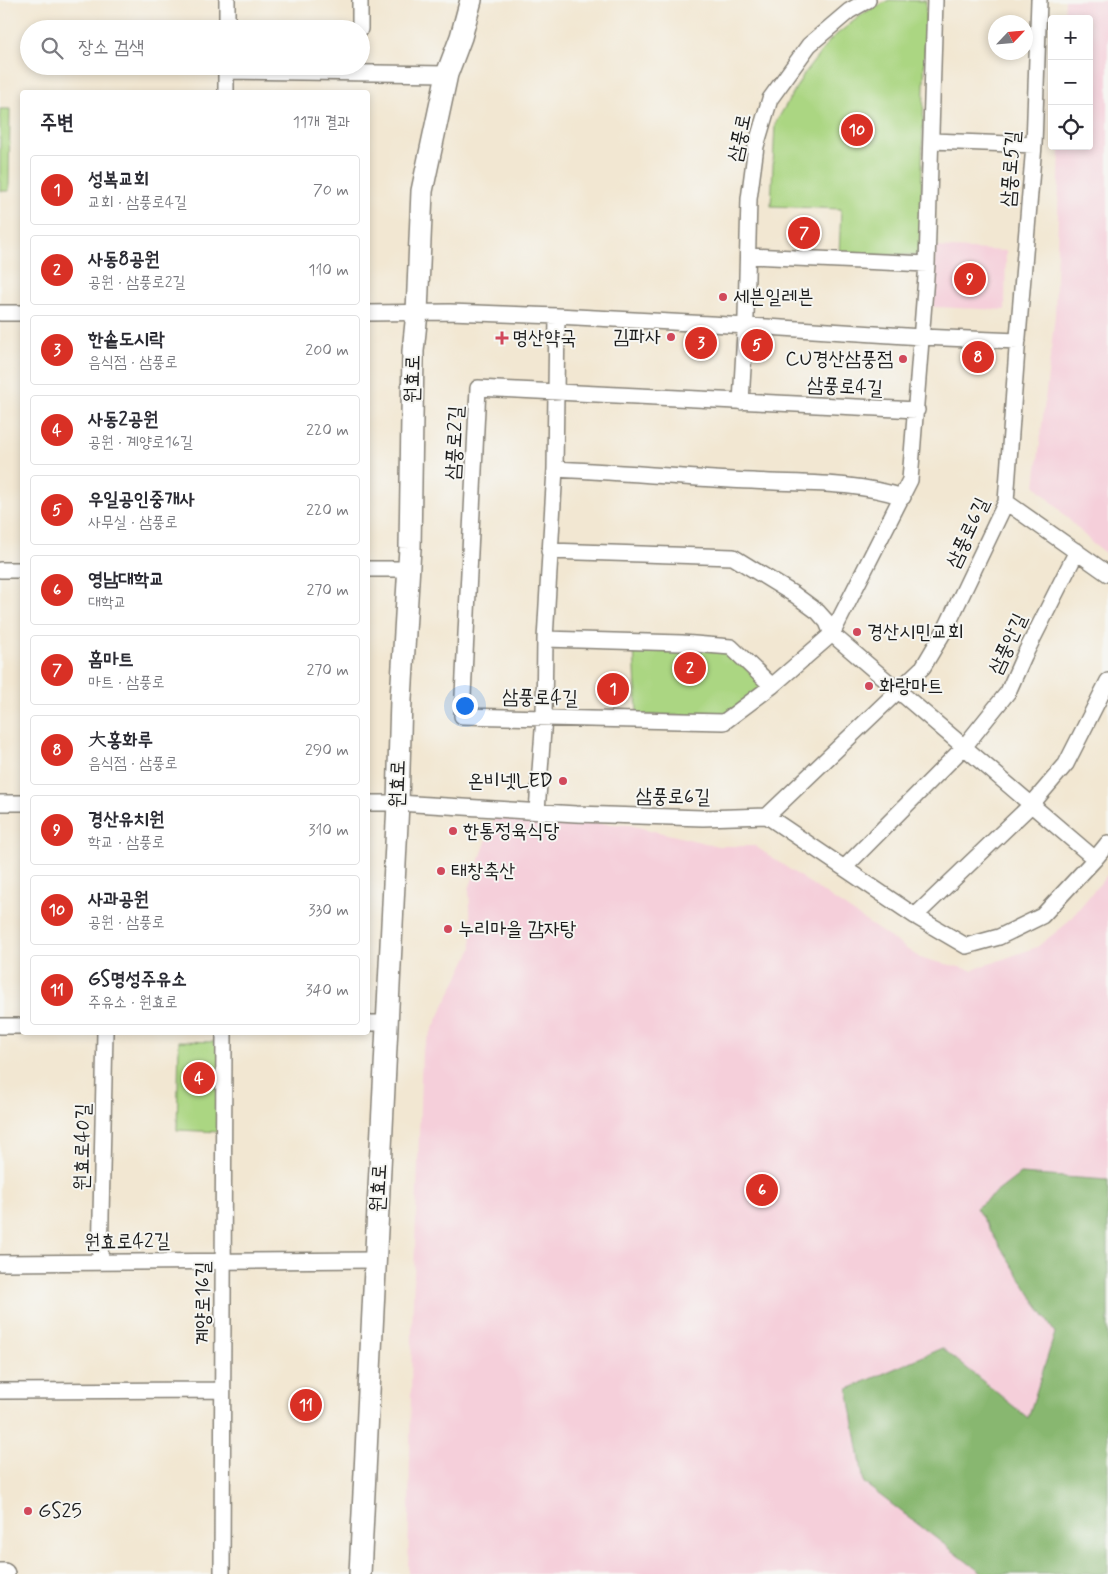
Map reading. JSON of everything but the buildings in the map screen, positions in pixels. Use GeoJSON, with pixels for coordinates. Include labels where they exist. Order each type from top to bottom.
{"type":"FeatureCollection","features":[{"type":"Feature","properties":{"kind":"main road","name":"원효로"},"geometry":{"type":"LineString","coordinates":[[360,1574],[375,1260],[377,1023],[398,803],[400,699],[409,569],[413,351],[417,313],[422,190],[447,74],[461,36],[471,0]]}},
{"type":"Feature","properties":{"kind":"street"},"geometry":{"type":"LineString","coordinates":[[226,20],[227,0]]}},
{"type":"Feature","properties":{"kind":"street"},"geometry":{"type":"LineString","coordinates":[[360,0],[360,20]]}},
{"type":"Feature","properties":{"kind":"street","name":"삼풍로"},"geometry":{"type":"LineString","coordinates":[[741,402],[746,326],[750,199],[756,146],[770,99],[809,45],[849,11],[868,0]]}},
{"type":"Feature","properties":{"kind":"street"},"geometry":{"type":"LineString","coordinates":[[922,337],[932,141],[935,0]]}},
{"type":"Feature","properties":{"kind":"street","name":"삼풍로5길"},"geometry":{"type":"LineString","coordinates":[[1018,341],[1034,145],[1039,0]]}},
{"type":"Feature","properties":{"kind":"street"},"geometry":{"type":"LineString","coordinates":[[370,70],[447,74]]}},
{"type":"Feature","properties":{"kind":"street"},"geometry":{"type":"LineString","coordinates":[[226,75],[226,90]]}},
{"type":"Feature","properties":{"kind":"street"},"geometry":{"type":"LineString","coordinates":[[932,141],[1034,145]]}},
{"type":"Feature","properties":{"kind":"street"},"geometry":{"type":"LineString","coordinates":[[749,256],[927,264]]}},
{"type":"Feature","properties":{"kind":"street"},"geometry":{"type":"LineString","coordinates":[[370,313],[450,312],[557,316],[1018,341]]}},
{"type":"Feature","properties":{"kind":"street"},"geometry":{"type":"LineString","coordinates":[[0,313],[20,313]]}},
{"type":"Feature","properties":{"kind":"street"},"geometry":{"type":"LineString","coordinates":[[537,811],[544,717],[545,639],[555,469],[557,316]]}},
{"type":"Feature","properties":{"kind":"street","name":"삼풍로4길"},"geometry":{"type":"LineString","coordinates":[[470,548],[462,716],[724,722],[772,686],[832,634],[903,497],[910,480],[922,337]]}},
{"type":"Feature","properties":{"kind":"street","name":"삼풍로6길"},"geometry":{"type":"LineString","coordinates":[[370,803],[703,818],[767,816],[923,668],[937,644],[1006,502],[1018,341]]}},
{"type":"Feature","properties":{"kind":"street","name":"삼풍로2길"},"geometry":{"type":"LineString","coordinates":[[470,548],[478,388],[741,402]]}},
{"type":"Feature","properties":{"kind":"street","name":"삼풍로4길"},"geometry":{"type":"LineString","coordinates":[[741,402],[917,410]]}},
{"type":"Feature","properties":{"kind":"street"},"geometry":{"type":"LineString","coordinates":[[555,469],[824,483],[869,488],[903,497]]}},
{"type":"Feature","properties":{"kind":"street"},"geometry":{"type":"LineString","coordinates":[[1006,502],[1108,574]]}},
{"type":"Feature","properties":{"kind":"street"},"geometry":{"type":"LineString","coordinates":[[549,551],[733,557],[740,560],[818,612],[827,622],[832,634],[1095,859]]}},
{"type":"Feature","properties":{"kind":"street","name":"삼풍안길"},"geometry":{"type":"LineString","coordinates":[[844,867],[964,747],[1008,692],[1076,551]]}},
{"type":"Feature","properties":{"kind":"street"},"geometry":{"type":"LineString","coordinates":[[370,569],[409,569]]}},
{"type":"Feature","properties":{"kind":"street"},"geometry":{"type":"LineString","coordinates":[[0,570],[20,570]]}},
{"type":"Feature","properties":{"kind":"street"},"geometry":{"type":"LineString","coordinates":[[545,639],[682,643],[731,647],[772,686]]}},
{"type":"Feature","properties":{"kind":"street"},"geometry":{"type":"LineString","coordinates":[[915,916],[1032,804],[1066,764],[1108,681]]}},
{"type":"Feature","properties":{"kind":"street"},"geometry":{"type":"LineString","coordinates":[[0,804],[20,803]]}},
{"type":"Feature","properties":{"kind":"street"},"geometry":{"type":"LineString","coordinates":[[767,816],[915,916],[966,946],[999,937],[1042,916],[1108,843]]}},
{"type":"Feature","properties":{"kind":"street"},"geometry":{"type":"LineString","coordinates":[[0,1026],[20,1026]]}},
{"type":"Feature","properties":{"kind":"street","name":"원효로40길"},"geometry":{"type":"LineString","coordinates":[[100,1262],[105,1035]]}},
{"type":"Feature","properties":{"kind":"street","name":"계양로16길"},"geometry":{"type":"LineString","coordinates":[[222,1574],[224,1035]]}},
{"type":"Feature","properties":{"kind":"street","name":"원효로42길"},"geometry":{"type":"LineString","coordinates":[[0,1263],[375,1260]]}},
{"type":"Feature","properties":{"kind":"street"},"geometry":{"type":"LineString","coordinates":[[0,1391],[222,1390]]}},
{"type":"Feature","properties":{"kind":"shaded area"},"geometry":{"type":"Polygon","coordinates":[[[1065,0],[1108,0],[1108,555],[1093,544],[1035,485],[1055,315],[1060,150],[1093,150],[1093,15],[1064,15],[1065,0]]]}},
{"type":"Feature","properties":{"kind":"shaded area"},"geometry":{"type":"Polygon","coordinates":[[[935,247],[1006,251],[1005,310],[933,307],[935,247]]]}},
{"type":"Feature","properties":{"kind":"shaded area"},"geometry":{"type":"Polygon","coordinates":[[[495,817],[629,825],[718,846],[755,846],[920,958],[972,970],[1037,947],[1066,924],[1108,874],[1108,1574],[408,1574],[412,1329],[422,1051],[472,948],[469,889],[495,817]]]}},
{"type":"Feature","properties":{"kind":"green space"},"geometry":{"type":"Polygon","coordinates":[[[889,0],[926,1],[920,255],[839,255],[841,209],[771,206],[775,124],[804,74],[831,39],[864,13],[889,0]]]}},
{"type":"Feature","properties":{"kind":"green space"},"geometry":{"type":"Polygon","coordinates":[[[0,109],[10,109],[9,191],[0,191],[0,109]]]}},
{"type":"Feature","properties":{"kind":"green space"},"geometry":{"type":"Polygon","coordinates":[[[634,646],[729,650],[763,686],[725,716],[637,715],[634,646]]]}},
{"type":"Feature","properties":{"kind":"green space"},"geometry":{"type":"Polygon","coordinates":[[[179,1041],[220,1042],[220,1132],[177,1130],[179,1041]]]}},
{"type":"Feature","properties":{"kind":"green space"},"geometry":{"type":"Polygon","coordinates":[[[1020,1174],[1108,1180],[1108,1574],[983,1574],[864,1483],[848,1389],[942,1348],[1028,1418],[1055,1333],[976,1208],[1020,1174]]]}},
{"type":"Feature","properties":{"kind":"place","name":"사과공원"},"geometry":{"type":"Point","coordinates":[857,130]}},
{"type":"Feature","properties":{"kind":"place","name":"홈마트"},"geometry":{"type":"Point","coordinates":[804,233]}},
{"type":"Feature","properties":{"kind":"place","name":"경산유치원"},"geometry":{"type":"Point","coordinates":[970,279]}},
{"type":"Feature","properties":{"kind":"place","name":"세븐일레븐"},"geometry":{"type":"Point","coordinates":[723,297]}},
{"type":"Feature","properties":{"kind":"place","name":"김파사"},"geometry":{"type":"Point","coordinates":[671,337]}},
{"type":"Feature","properties":{"kind":"place","name":"명산약국"},"geometry":{"type":"Point","coordinates":[502,338]}},
{"type":"Feature","properties":{"kind":"place","name":"한솥도시락"},"geometry":{"type":"Point","coordinates":[701,343]}},
{"type":"Feature","properties":{"kind":"place","name":"우일공인중개사"},"geometry":{"type":"Point","coordinates":[757,345]}},
{"type":"Feature","properties":{"kind":"place","name":"大홍화루"},"geometry":{"type":"Point","coordinates":[978,357]}},
{"type":"Feature","properties":{"kind":"place","name":"CU경산삼풍점"},"geometry":{"type":"Point","coordinates":[903,359]}},
{"type":"Feature","properties":{"kind":"place","name":"경산시민교회"},"geometry":{"type":"Point","coordinates":[857,632]}},
{"type":"Feature","properties":{"kind":"place","name":"사동8공원"},"geometry":{"type":"Point","coordinates":[690,668]}},
{"type":"Feature","properties":{"kind":"place","name":"화랑마트"},"geometry":{"type":"Point","coordinates":[869,686]}},
{"type":"Feature","properties":{"kind":"place","name":"성복교회"},"geometry":{"type":"Point","coordinates":[613,689]}},
{"type":"Feature","properties":{"kind":"place","name":"온비넷LED"},"geometry":{"type":"Point","coordinates":[563,781]}},
{"type":"Feature","properties":{"kind":"place","name":"한통정육식당"},"geometry":{"type":"Point","coordinates":[453,831]}},
{"type":"Feature","properties":{"kind":"place","name":"태창축산"},"geometry":{"type":"Point","coordinates":[441,871]}},
{"type":"Feature","properties":{"kind":"place","name":"누리마을 감자탕"},"geometry":{"type":"Point","coordinates":[448,929]}},
{"type":"Feature","properties":{"kind":"place","name":"사동2공원"},"geometry":{"type":"Point","coordinates":[199,1078]}},
{"type":"Feature","properties":{"kind":"place","name":"영남대학교"},"geometry":{"type":"Point","coordinates":[762,1190]}},
{"type":"Feature","properties":{"kind":"place","name":"GS명성주유소"},"geometry":{"type":"Point","coordinates":[306,1405]}},
{"type":"Feature","properties":{"kind":"place","name":"GS25"},"geometry":{"type":"Point","coordinates":[28,1511]}}]}
